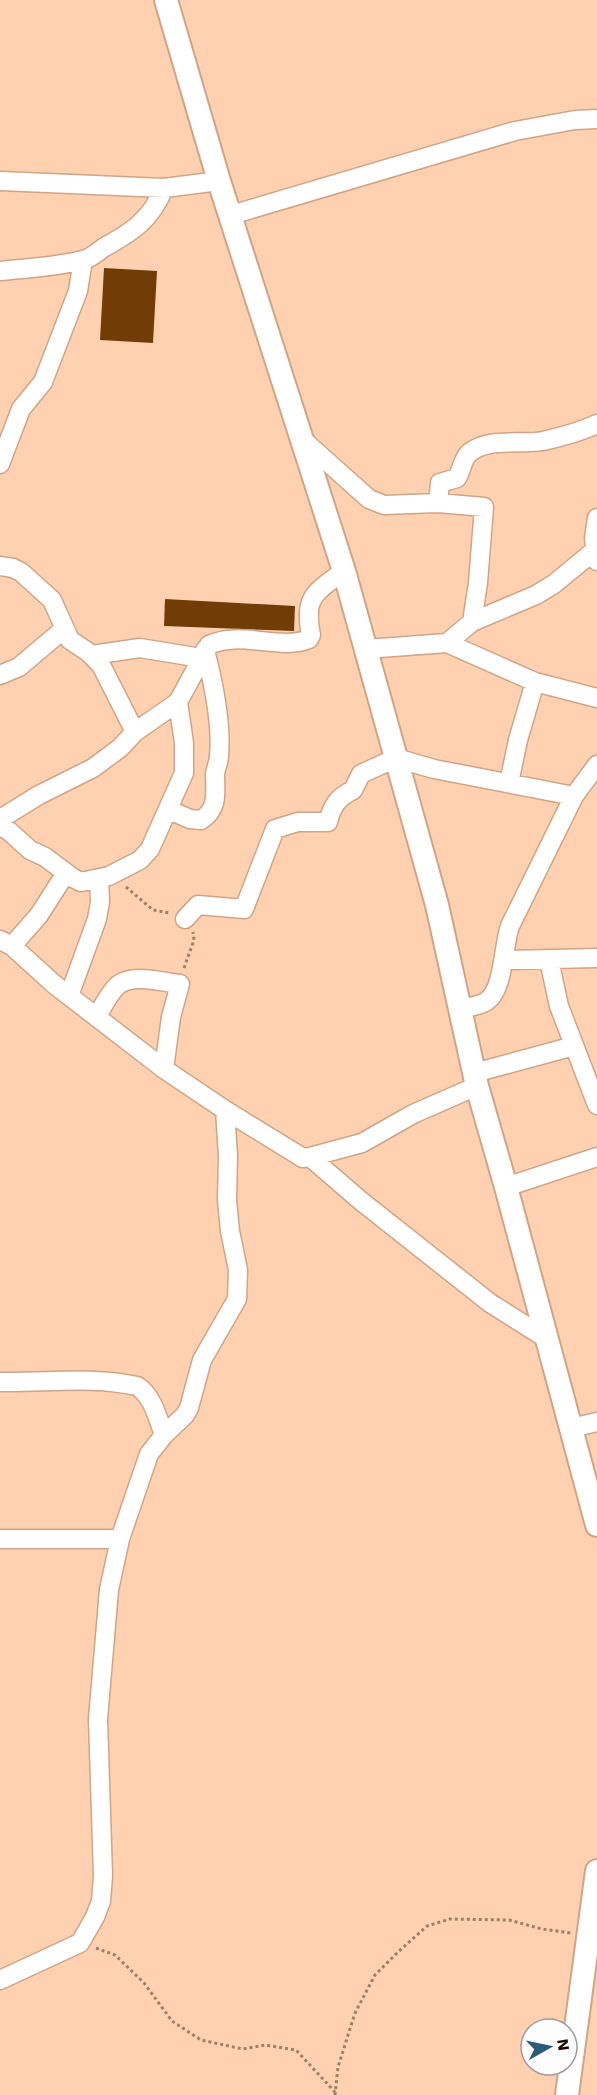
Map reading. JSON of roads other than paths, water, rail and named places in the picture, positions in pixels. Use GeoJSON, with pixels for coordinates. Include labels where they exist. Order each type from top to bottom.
{"type":"FeatureCollection","features":[{"type":"Feature","properties":{"kind":"street"},"geometry":{"type":"LineString","coordinates":[[166,0],[219,181],[344,571],[437,905],[475,1079],[597,1525]]}},
{"type":"Feature","properties":{"kind":"street"},"geometry":{"type":"LineString","coordinates":[[231,215],[515,131],[575,120],[597,119]]}},
{"type":"Feature","properties":{"kind":"street"},"geometry":{"type":"LineString","coordinates":[[0,181],[164,188],[219,181]]}},
{"type":"Feature","properties":{"kind":"street"},"geometry":{"type":"LineString","coordinates":[[0,271],[91,258],[146,220],[164,188]]}},
{"type":"Feature","properties":{"kind":"street"},"geometry":{"type":"LineString","coordinates":[[0,464],[21,408],[44,382],[78,291],[83,260]]}},
{"type":"Feature","properties":{"kind":"street"},"geometry":{"type":"LineString","coordinates":[[438,503],[440,483],[457,478],[465,458],[472,451],[490,444],[541,442],[573,434],[597,424]]}},
{"type":"Feature","properties":{"kind":"street"},"geometry":{"type":"LineString","coordinates":[[303,440],[369,499],[384,505],[438,503],[484,507],[478,583],[472,622]]}},
{"type":"Feature","properties":{"kind":"street"},"geometry":{"type":"LineString","coordinates":[[447,644],[472,622],[536,595],[596,556],[594,527],[597,518]]}},
{"type":"Feature","properties":{"kind":"street"},"geometry":{"type":"LineString","coordinates":[[0,566],[21,572],[52,600],[64,629],[74,644],[92,655],[100,665],[135,732]]}},
{"type":"Feature","properties":{"kind":"street"},"geometry":{"type":"LineString","coordinates":[[0,819],[39,795],[93,768],[120,748],[135,732],[178,702],[203,654],[213,643],[228,640],[287,642],[307,640],[310,635],[308,617],[311,600],[316,592],[344,571]]}},
{"type":"Feature","properties":{"kind":"street"},"geometry":{"type":"LineString","coordinates":[[0,675],[19,667],[64,629]]}},
{"type":"Feature","properties":{"kind":"street"},"geometry":{"type":"LineString","coordinates":[[366,649],[447,644],[535,682],[597,698]]}},
{"type":"Feature","properties":{"kind":"street"},"geometry":{"type":"LineString","coordinates":[[92,655],[140,648],[203,654]]}},
{"type":"Feature","properties":{"kind":"street"},"geometry":{"type":"LineString","coordinates":[[169,810],[190,819],[201,820],[208,815],[216,799],[215,773],[220,755],[217,712],[210,670],[203,654]]}},
{"type":"Feature","properties":{"kind":"street"},"geometry":{"type":"LineString","coordinates":[[508,783],[535,682]]}},
{"type":"Feature","properties":{"kind":"street"},"geometry":{"type":"LineString","coordinates":[[0,826],[30,850],[45,857],[81,882],[104,878],[140,860],[148,853],[169,810],[185,768],[178,702]]}},
{"type":"Feature","properties":{"kind":"street"},"geometry":{"type":"LineString","coordinates":[[185,920],[198,905],[244,909],[275,829],[298,822],[328,822],[332,807],[343,795],[353,790],[361,774],[396,758],[434,769],[574,796]]}},
{"type":"Feature","properties":{"kind":"street"},"geometry":{"type":"LineString","coordinates":[[460,1009],[485,1003],[495,994],[510,926],[574,796],[597,765]]}},
{"type":"Feature","properties":{"kind":"street"},"geometry":{"type":"LineString","coordinates":[[66,873],[39,915],[6,943],[69,996],[164,1069],[303,1158],[362,1143],[475,1079],[574,1046]]}},
{"type":"Feature","properties":{"kind":"street"},"geometry":{"type":"LineString","coordinates":[[69,996],[97,919],[104,878]]}},
{"type":"Feature","properties":{"kind":"street"},"geometry":{"type":"LineString","coordinates":[[504,960],[597,958]]}},
{"type":"Feature","properties":{"kind":"street"},"geometry":{"type":"LineString","coordinates":[[549,960],[559,1006],[597,1106]]}},
{"type":"Feature","properties":{"kind":"street"},"geometry":{"type":"LineString","coordinates":[[96,1017],[113,991],[119,984],[126,981],[136,979],[180,984],[170,1024],[164,1069]]}},
{"type":"Feature","properties":{"kind":"street"},"geometry":{"type":"LineString","coordinates":[[0,1980],[80,1943],[101,1901],[103,1876],[98,1719],[105,1614],[120,1539],[149,1454],[189,1408],[202,1360],[237,1299],[238,1270],[230,1232],[225,1110]]}},
{"type":"Feature","properties":{"kind":"street"},"geometry":{"type":"LineString","coordinates":[[310,1157],[361,1201],[490,1303],[547,1339]]}},
{"type":"Feature","properties":{"kind":"street"},"geometry":{"type":"LineString","coordinates":[[506,1186],[597,1157]]}},
{"type":"Feature","properties":{"kind":"street"},"geometry":{"type":"LineString","coordinates":[[0,1382],[38,1383],[90,1380],[137,1386],[149,1398],[164,1435]]}},
{"type":"Feature","properties":{"kind":"street"},"geometry":{"type":"LineString","coordinates":[[571,1428],[597,1422]]}},
{"type":"Feature","properties":{"kind":"street"},"geometry":{"type":"LineString","coordinates":[[0,1539],[120,1539]]}},
{"type":"Feature","properties":{"kind":"street"},"geometry":{"type":"LineString","coordinates":[[567,2095],[592,1939],[597,1870]]}}]}
